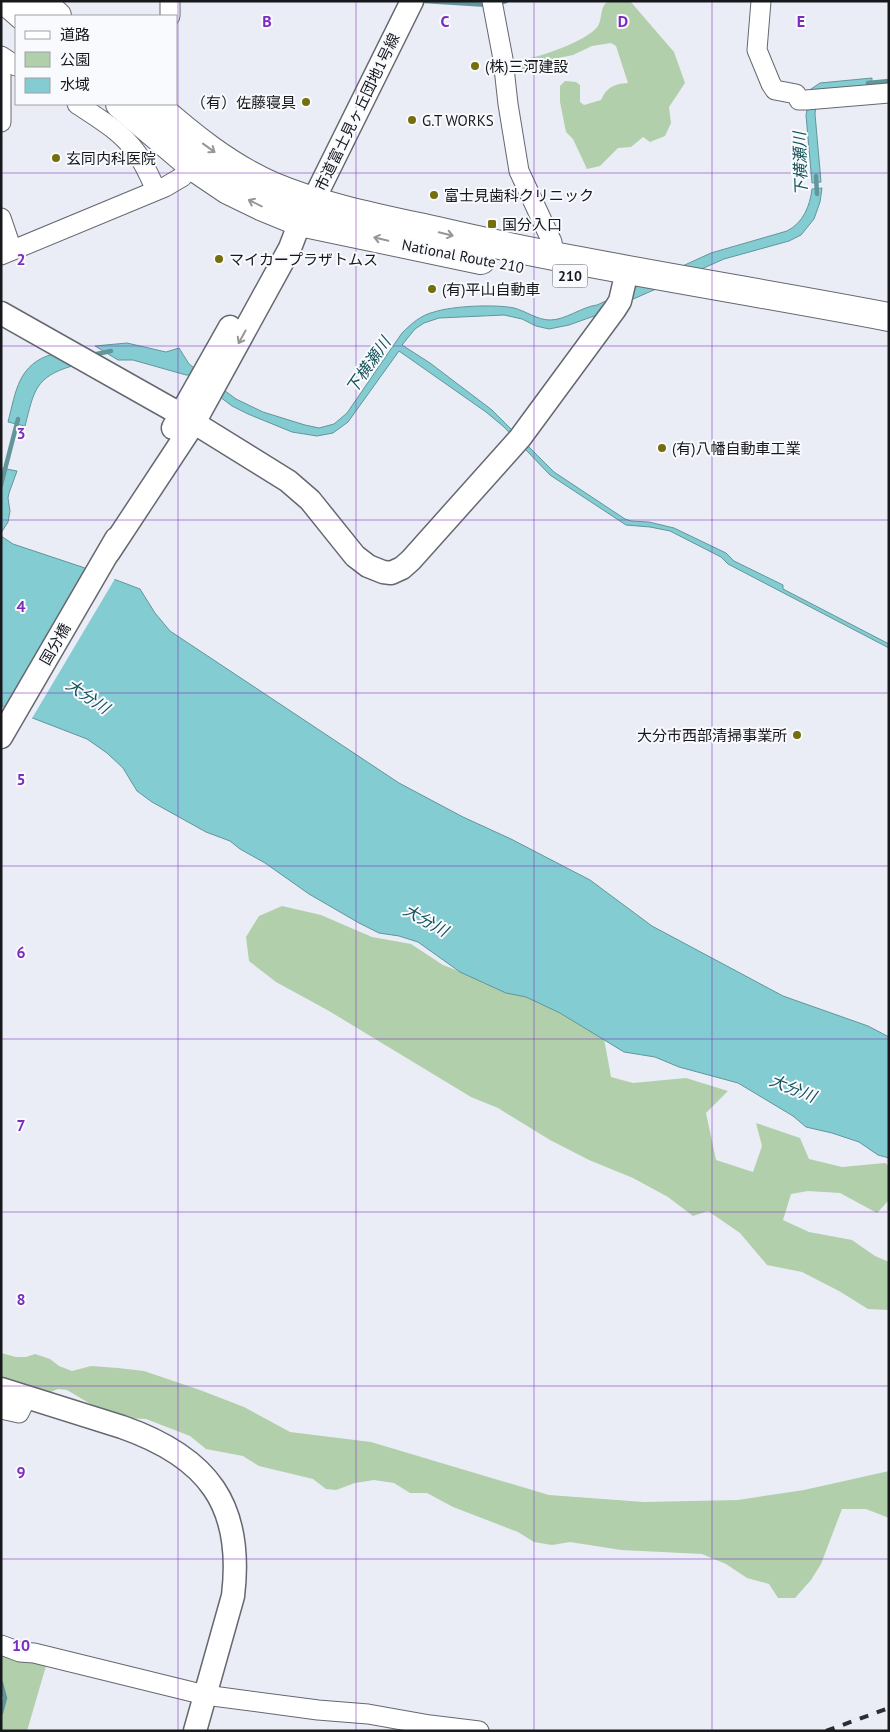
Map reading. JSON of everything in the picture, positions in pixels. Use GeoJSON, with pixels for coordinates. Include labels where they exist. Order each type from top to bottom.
{"type":"FeatureCollection","features":[{"type":"Feature","properties":{"kind":"highway"},"geometry":{"type":"LineString","coordinates":[[6,1],[22,15]]}},
{"type":"Feature","properties":{"kind":"highway"},"geometry":{"type":"LineString","coordinates":[[40,1],[56,15]]}},
{"type":"Feature","properties":{"kind":"highway","name":"National Route 210"},"geometry":{"type":"LineString","coordinates":[[121,105],[192,166],[228,190],[261,206],[445,234],[554,256],[889,317]]}},
{"type":"Feature","properties":{"kind":"highway","name":"National Route 210"},"geometry":{"type":"LineString","coordinates":[[158,105],[209,149],[242,171],[271,186],[307,212],[486,261],[666,290],[844,308]]}},
{"type":"Feature","properties":{"kind":"street"},"geometry":{"type":"LineString","coordinates":[[170,1],[170,15]]}},
{"type":"Feature","properties":{"kind":"street","name":"市道富士見ヶ丘団地1号線"},"geometry":{"type":"LineString","coordinates":[[203,391],[290,248],[412,1]]}},
{"type":"Feature","properties":{"kind":"street"},"geometry":{"type":"LineString","coordinates":[[761,1],[757,50],[770,84],[778,92],[796,94],[799,100],[889,94]]}},
{"type":"Feature","properties":{"kind":"street"},"geometry":{"type":"LineString","coordinates":[[492,5],[502,50],[508,104],[520,171],[552,242],[554,256]]}},
{"type":"Feature","properties":{"kind":"street"},"geometry":{"type":"LineString","coordinates":[[1,122],[5,63]]}},
{"type":"Feature","properties":{"kind":"street"},"geometry":{"type":"LineString","coordinates":[[79,105],[112,127],[130,145],[137,154],[156,190]]}},
{"type":"Feature","properties":{"kind":"street"},"geometry":{"type":"LineString","coordinates":[[1,218],[7,252],[156,190],[182,177],[192,166]]}},
{"type":"Feature","properties":{"kind":"street"},"geometry":{"type":"LineString","coordinates":[[1,313],[187,419],[297,487],[310,500],[355,556],[364,564],[372,569],[383,572],[395,572],[422,548],[520,438],[615,309],[620,301],[624,284]]}},
{"type":"Feature","properties":{"kind":"street","name":"国分橋"},"geometry":{"type":"LineString","coordinates":[[1,737],[203,391]]}},
{"type":"Feature","properties":{"kind":"street"},"geometry":{"type":"LineString","coordinates":[[1,1390],[140,1433],[171,1448],[202,1473],[222,1502],[227,1512],[233,1536],[233,1596],[195,1731]]}},
{"type":"Feature","properties":{"kind":"street"},"geometry":{"type":"LineString","coordinates":[[1,1409],[19,1414],[27,1397]]}},
{"type":"Feature","properties":{"kind":"street"},"geometry":{"type":"LineString","coordinates":[[1,1645],[20,1652],[34,1653],[205,1695],[318,1710],[368,1714],[478,1731]]}},
{"type":"Feature","properties":{"kind":"green space"},"geometry":{"type":"Polygon","coordinates":[[[608,1],[630,1],[674,52],[685,83],[669,107],[671,123],[665,136],[650,142],[643,137],[631,147],[618,148],[600,166],[587,169],[573,139],[566,132],[560,102],[560,86],[565,81],[576,82],[580,85],[580,102],[584,105],[601,100],[612,87],[628,83],[616,46],[611,43],[592,46],[573,55],[553,59],[521,74],[517,73],[514,65],[518,60],[561,48],[584,38],[598,26],[603,7],[608,1]]]}},
{"type":"Feature","properties":{"kind":"green space"},"geometry":{"type":"Polygon","coordinates":[[[282,906],[321,915],[372,937],[411,944],[443,965],[484,981],[529,995],[603,1033],[611,1077],[633,1083],[686,1078],[728,1091],[706,1113],[716,1160],[753,1172],[762,1146],[756,1123],[800,1138],[809,1159],[842,1167],[885,1163],[889,1166],[889,1200],[877,1213],[840,1193],[808,1191],[791,1194],[783,1220],[809,1232],[852,1240],[875,1256],[889,1262],[889,1310],[868,1309],[839,1291],[802,1272],[767,1265],[740,1233],[708,1211],[693,1216],[668,1197],[633,1178],[589,1160],[550,1140],[498,1108],[471,1097],[329,1011],[276,982],[249,961],[246,937],[259,916],[282,906]]]}},
{"type":"Feature","properties":{"kind":"green space"},"geometry":{"type":"Polygon","coordinates":[[[1,1353],[16,1357],[26,1357],[35,1354],[50,1359],[59,1366],[72,1371],[91,1366],[144,1371],[244,1407],[290,1432],[371,1442],[549,1495],[644,1502],[738,1500],[804,1490],[889,1471],[889,1518],[866,1509],[842,1509],[821,1564],[811,1580],[795,1598],[778,1598],[769,1584],[747,1578],[726,1564],[702,1554],[621,1550],[570,1542],[552,1545],[534,1542],[518,1532],[453,1507],[427,1493],[410,1493],[394,1483],[374,1480],[355,1483],[336,1490],[326,1489],[313,1479],[259,1466],[243,1456],[206,1449],[190,1436],[146,1419],[125,1418],[104,1412],[67,1390],[58,1389],[46,1394],[1,1382],[1,1353]]]}},
{"type":"Feature","properties":{"kind":"green space"},"geometry":{"type":"Polygon","coordinates":[[[1,1648],[48,1659],[27,1731],[1,1731],[1,1648]]]}},
{"type":"Feature","properties":{"kind":"water"},"geometry":{"type":"Polygon","coordinates":[[[872,78],[872,88],[816,105],[815,114],[821,182],[812,183],[806,115],[811,89],[820,83],[872,78]]]}},
{"type":"Feature","properties":{"kind":"water"},"geometry":{"type":"Polygon","coordinates":[[[822,188],[820,202],[814,219],[801,235],[789,241],[724,259],[597,315],[569,325],[549,329],[536,326],[522,319],[504,315],[439,318],[424,323],[415,329],[402,345],[430,363],[492,410],[554,472],[625,519],[674,528],[726,553],[734,561],[783,585],[783,589],[889,644],[889,648],[728,564],[721,557],[670,531],[626,525],[550,475],[504,427],[486,412],[399,351],[348,422],[333,433],[317,436],[292,432],[248,414],[232,406],[191,375],[133,360],[118,360],[95,346],[127,343],[166,352],[179,348],[189,364],[236,399],[263,412],[319,428],[334,424],[347,413],[402,333],[429,313],[451,308],[496,306],[514,308],[545,320],[562,318],[597,305],[711,253],[793,228],[805,213],[810,202],[812,189],[822,188]]]}},
{"type":"Feature","properties":{"kind":"water"},"geometry":{"type":"Polygon","coordinates":[[[53,354],[72,366],[50,375],[38,387],[31,403],[25,426],[8,422],[20,380],[25,372],[32,364],[53,354]]]}},
{"type":"Feature","properties":{"kind":"water"},"geometry":{"type":"Polygon","coordinates":[[[1,468],[17,471],[8,498],[10,511],[8,522],[1,533],[1,468]]]}},
{"type":"Feature","properties":{"kind":"water","name":"大分川"},"geometry":{"type":"Polygon","coordinates":[[[1,536],[13,544],[140,589],[155,613],[170,631],[399,783],[590,880],[652,926],[783,996],[868,1026],[889,1037],[889,1158],[878,1155],[859,1142],[806,1127],[793,1116],[738,1083],[679,1067],[655,1057],[624,1052],[560,1013],[526,997],[506,993],[460,972],[418,942],[399,936],[379,933],[359,923],[309,894],[230,841],[206,832],[152,802],[137,791],[123,768],[107,753],[87,739],[1,705],[1,536]]]}},
{"type":"Feature","properties":{"kind":"pier"},"geometry":{"type":"Polygon","coordinates":[[[88,566],[116,577],[31,720],[5,710],[88,566]]]}},
{"type":"Feature","properties":{"kind":"waterway"},"geometry":{"type":"LineString","coordinates":[[425,1],[489,5]]}},
{"type":"Feature","properties":{"kind":"waterway"},"geometry":{"type":"LineString","coordinates":[[496,4],[506,1]]}},
{"type":"Feature","properties":{"kind":"waterway","name":"下横瀬川"},"geometry":{"type":"LineString","coordinates":[[868,83],[889,81]]}},
{"type":"Feature","properties":{"kind":"waterway","name":"下横瀬川"},"geometry":{"type":"LineString","coordinates":[[816,176],[817,194]]}},
{"type":"Feature","properties":{"kind":"waterway"},"geometry":{"type":"LineString","coordinates":[[92,355],[111,351]]}},
{"type":"Feature","properties":{"kind":"waterway"},"geometry":{"type":"LineString","coordinates":[[1,485],[18,419]]}},
{"type":"Feature","properties":{"kind":"waterway"},"geometry":{"type":"LineString","coordinates":[[1,1683],[5,1698],[1,1713]]}},
{"type":"Feature","properties":{"kind":"railway"},"geometry":{"type":"LineString","coordinates":[[826,1731],[889,1708]]}},
{"type":"Feature","properties":{"kind":"place","name":"(株)三河建設"},"geometry":{"type":"Point","coordinates":[475,66]}},
{"type":"Feature","properties":{"kind":"place","name":"（有）佐藤寝具"},"geometry":{"type":"Point","coordinates":[306,102]}},
{"type":"Feature","properties":{"kind":"place","name":"G.T WORKS"},"geometry":{"type":"Point","coordinates":[412,120]}},
{"type":"Feature","properties":{"kind":"place","name":"玄同内科医院"},"geometry":{"type":"Point","coordinates":[56,158]}},
{"type":"Feature","properties":{"kind":"place","name":"富士見歯科クリニック"},"geometry":{"type":"Point","coordinates":[434,195]}},
{"type":"Feature","properties":{"kind":"place","name":"国分入口"},"geometry":{"type":"Point","coordinates":[492,224]}},
{"type":"Feature","properties":{"kind":"place","name":"マイカープラザトムス"},"geometry":{"type":"Point","coordinates":[219,259]}},
{"type":"Feature","properties":{"kind":"place","name":"(有)平山自動車"},"geometry":{"type":"Point","coordinates":[432,289]}},
{"type":"Feature","properties":{"kind":"place","name":"(有)八幡自動車工業"},"geometry":{"type":"Point","coordinates":[662,448]}},
{"type":"Feature","properties":{"kind":"place","name":"大分市西部清掃事業所"},"geometry":{"type":"Point","coordinates":[797,735]}}]}
